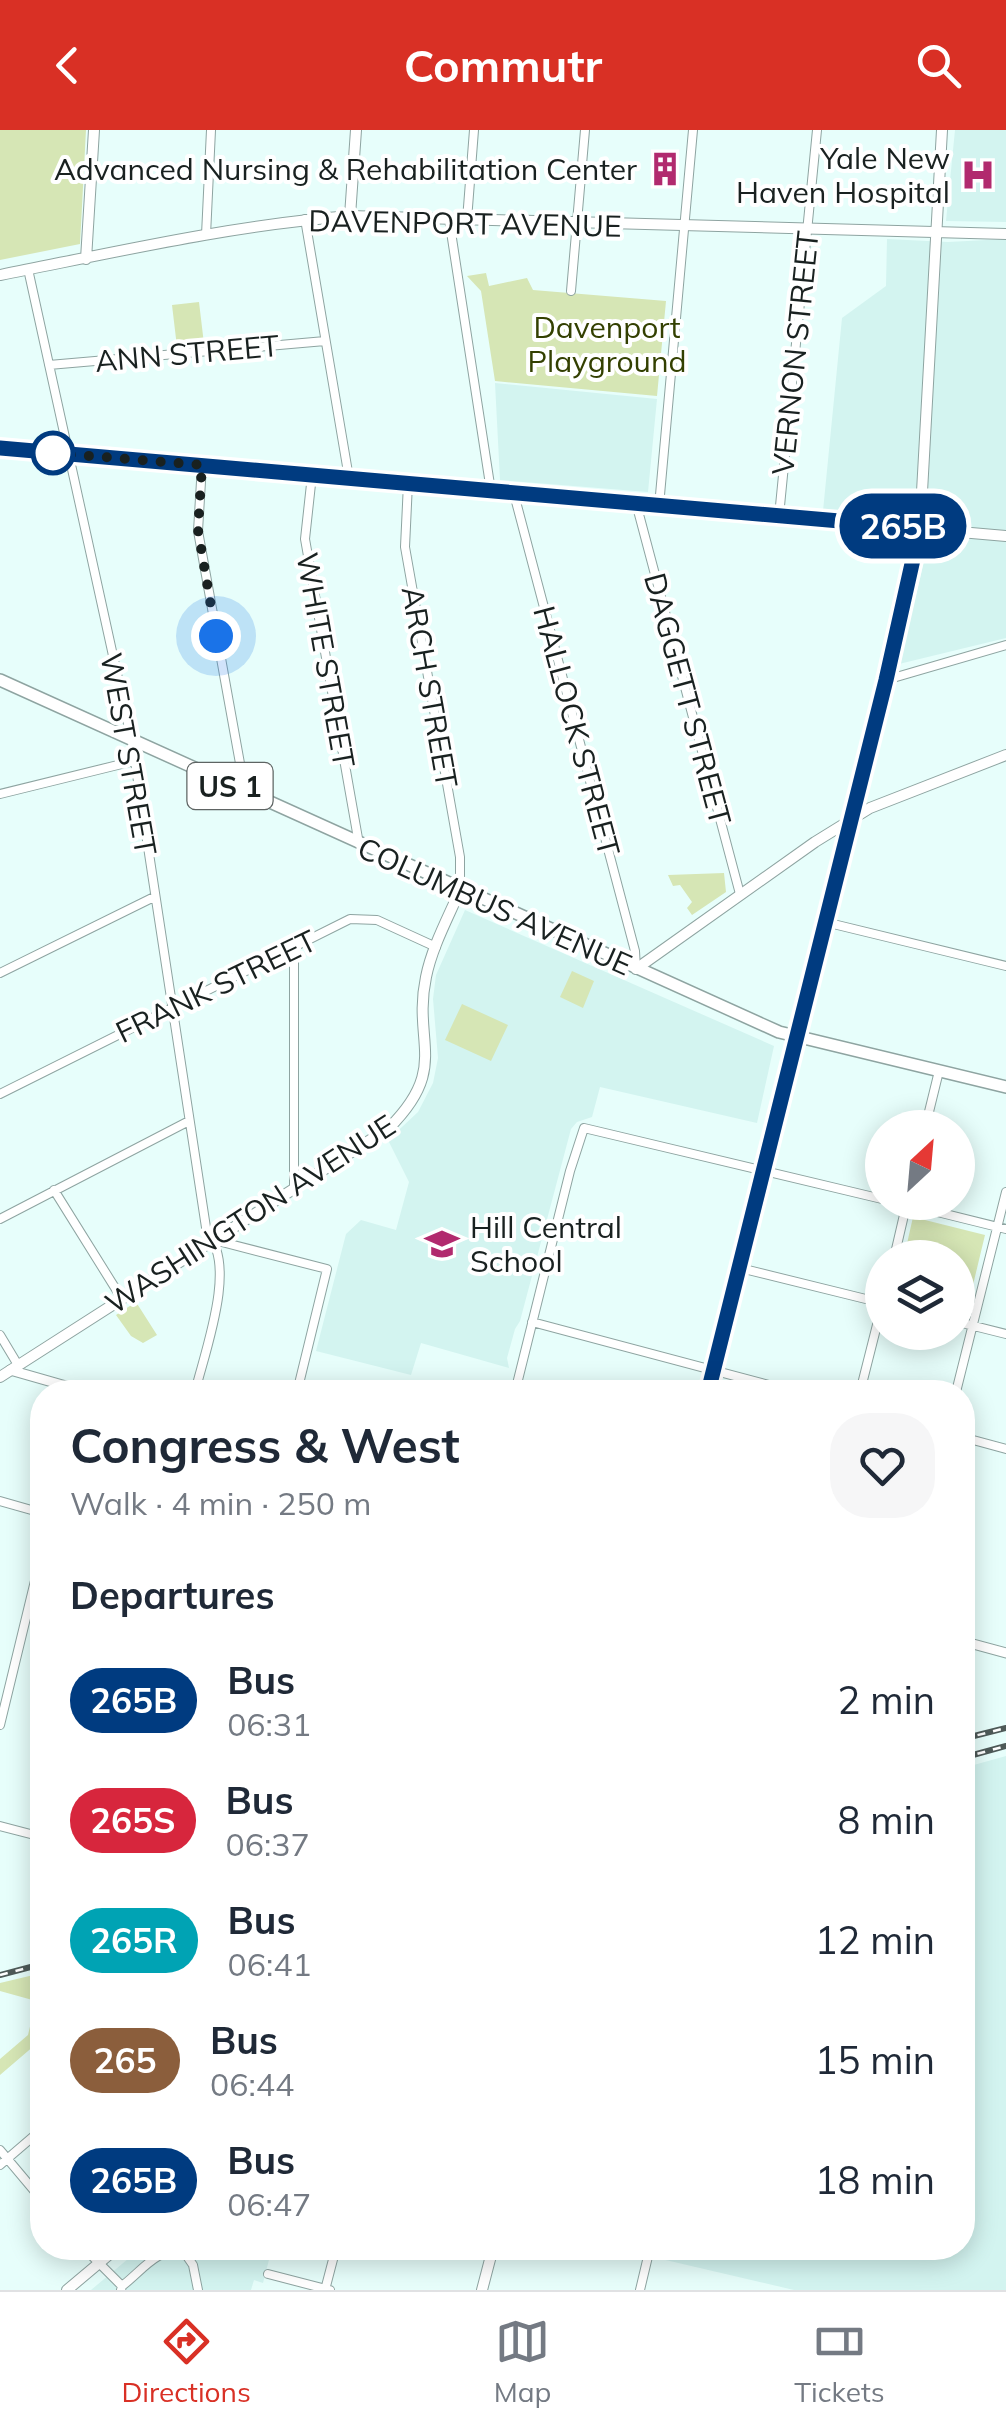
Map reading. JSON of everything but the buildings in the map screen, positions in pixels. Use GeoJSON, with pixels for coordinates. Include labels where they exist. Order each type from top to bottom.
{"type":"FeatureCollection","features":[{"type":"Feature","properties":{"kind":"main road"},"geometry":{"type":"LineString","coordinates":[[86,259],[94,130]]}},
{"type":"Feature","properties":{"kind":"main road"},"geometry":{"type":"LineString","coordinates":[[350,216],[356,130]]}},
{"type":"Feature","properties":{"kind":"main road"},"geometry":{"type":"LineString","coordinates":[[711,1380],[886,680],[920,528],[942,130]]}},
{"type":"Feature","properties":{"kind":"main road","name":"DAVENPORT AVENUE"},"geometry":{"type":"LineString","coordinates":[[0,275],[206,235],[304,219],[350,216],[1006,234]]}},
{"type":"Feature","properties":{"kind":"main road"},"geometry":{"type":"LineString","coordinates":[[0,448],[1006,536]]}},
{"type":"Feature","properties":{"kind":"main road","name":"COLUMBUS AVENUE"},"geometry":{"type":"LineString","coordinates":[[0,680],[245,794],[779,1032],[1006,1087]]}},
{"type":"Feature","properties":{"kind":"main road"},"geometry":{"type":"LineString","coordinates":[[636,969],[870,808],[1006,755]]}},
{"type":"Feature","properties":{"kind":"main road","name":"WASHINGTON AVENUE"},"geometry":{"type":"LineString","coordinates":[[9,1371],[388,1128],[404,1113],[415,1096],[426,1060],[424,990],[436,947],[460,890]]}},
{"type":"Feature","properties":{"kind":"main road"},"geometry":{"type":"LineString","coordinates":[[67,2290],[103,2260]]}},
{"type":"Feature","properties":{"kind":"main road"},"geometry":{"type":"LineString","coordinates":[[482,2290],[490,2260]]}},
{"type":"Feature","properties":{"kind":"street"},"geometry":{"type":"LineString","coordinates":[[206,235],[212,130]]}},
{"type":"Feature","properties":{"kind":"street"},"geometry":{"type":"LineString","coordinates":[[466,220],[474,130]]}},
{"type":"Feature","properties":{"kind":"street"},"geometry":{"type":"LineString","coordinates":[[570,291],[585,130]]}},
{"type":"Feature","properties":{"kind":"street"},"geometry":{"type":"LineString","coordinates":[[659,506],[693,130]]}},
{"type":"Feature","properties":{"kind":"street","name":"VERNON STREET"},"geometry":{"type":"LineString","coordinates":[[779,516],[817,130]]}},
{"type":"Feature","properties":{"kind":"street"},"geometry":{"type":"LineString","coordinates":[[304,219],[349,478]]}},
{"type":"Feature","properties":{"kind":"street"},"geometry":{"type":"LineString","coordinates":[[449,220],[492,491]]}},
{"type":"Feature","properties":{"kind":"street","name":"WEST STREET"},"geometry":{"type":"LineString","coordinates":[[28,269],[132,742],[207,1234],[214,1240],[222,1273],[198,1380]]}},
{"type":"Feature","properties":{"kind":"street","name":"ANN STREET"},"geometry":{"type":"LineString","coordinates":[[49,364],[325,341]]}},
{"type":"Feature","properties":{"kind":"street"},"geometry":{"type":"LineString","coordinates":[[202,465],[198,530],[245,794]]}},
{"type":"Feature","properties":{"kind":"street","name":"WHITE STREET"},"geometry":{"type":"LineString","coordinates":[[312,475],[305,539],[359,844]]}},
{"type":"Feature","properties":{"kind":"street","name":"ARCH STREET"},"geometry":{"type":"LineString","coordinates":[[408,483],[405,547],[460,856],[460,890]]}},
{"type":"Feature","properties":{"kind":"street","name":"HALLOCK STREET"},"geometry":{"type":"LineString","coordinates":[[514,494],[635,951],[636,969]]}},
{"type":"Feature","properties":{"kind":"street","name":"DAGGETT STREET"},"geometry":{"type":"LineString","coordinates":[[636,504],[740,894]]}},
{"type":"Feature","properties":{"kind":"street"},"geometry":{"type":"LineString","coordinates":[[886,680],[1006,645]]}},
{"type":"Feature","properties":{"kind":"street"},"geometry":{"type":"LineString","coordinates":[[0,794],[134,761]]}},
{"type":"Feature","properties":{"kind":"street"},"geometry":{"type":"LineString","coordinates":[[0,973],[154,896]]}},
{"type":"Feature","properties":{"kind":"street","name":"FRANK STREET"},"geometry":{"type":"LineString","coordinates":[[0,1094],[350,919],[367,918],[436,947]]}},
{"type":"Feature","properties":{"kind":"street"},"geometry":{"type":"LineString","coordinates":[[825,922],[1006,966]]}},
{"type":"Feature","properties":{"kind":"street"},"geometry":{"type":"LineString","coordinates":[[294,947],[294,1188]]}},
{"type":"Feature","properties":{"kind":"street"},"geometry":{"type":"LineString","coordinates":[[929,1110],[939,1071]]}},
{"type":"Feature","properties":{"kind":"street"},"geometry":{"type":"LineString","coordinates":[[0,1219],[189,1121]]}},
{"type":"Feature","properties":{"kind":"street"},"geometry":{"type":"LineString","coordinates":[[517,1380],[582,1130],[592,1127],[865,1195]]}},
{"type":"Feature","properties":{"kind":"street"},"geometry":{"type":"LineString","coordinates":[[54,1190],[122,1299]]}},
{"type":"Feature","properties":{"kind":"street"},"geometry":{"type":"LineString","coordinates":[[975,1319],[1002,1228],[1006,1192]]}},
{"type":"Feature","properties":{"kind":"street"},"geometry":{"type":"LineString","coordinates":[[970,1220],[1002,1228]]}},
{"type":"Feature","properties":{"kind":"street"},"geometry":{"type":"LineString","coordinates":[[214,1240],[327,1269],[299,1380]]}},
{"type":"Feature","properties":{"kind":"street"},"geometry":{"type":"LineString","coordinates":[[740,1268],[865,1300]]}},
{"type":"Feature","properties":{"kind":"street"},"geometry":{"type":"LineString","coordinates":[[532,1322],[750,1380]]}},
{"type":"Feature","properties":{"kind":"street"},"geometry":{"type":"LineString","coordinates":[[975,1326],[1006,1334]]}},
{"type":"Feature","properties":{"kind":"street"},"geometry":{"type":"LineString","coordinates":[[0,1335],[9,1371],[42,1380]]}},
{"type":"Feature","properties":{"kind":"street"},"geometry":{"type":"LineString","coordinates":[[863,1380],[870,1350]]}},
{"type":"Feature","properties":{"kind":"street"},"geometry":{"type":"LineString","coordinates":[[959,1380],[967,1350]]}},
{"type":"Feature","properties":{"kind":"street"},"geometry":{"type":"LineString","coordinates":[[975,1441],[1006,1449]]}},
{"type":"Feature","properties":{"kind":"street"},"geometry":{"type":"LineString","coordinates":[[0,1500],[30,1509]]}},
{"type":"Feature","properties":{"kind":"street"},"geometry":{"type":"LineString","coordinates":[[0,1725],[30,1601]]}},
{"type":"Feature","properties":{"kind":"street"},"geometry":{"type":"LineString","coordinates":[[975,1645],[1006,1653]]}},
{"type":"Feature","properties":{"kind":"street"},"geometry":{"type":"LineString","coordinates":[[0,1826],[30,1835]]}},
{"type":"Feature","properties":{"kind":"street"},"geometry":{"type":"LineString","coordinates":[[4,2162],[30,2139]]}},
{"type":"Feature","properties":{"kind":"street"},"geometry":{"type":"LineString","coordinates":[[0,2150],[4,2162],[30,2188]]}},
{"type":"Feature","properties":{"kind":"street"},"geometry":{"type":"LineString","coordinates":[[94,2260],[121,2288],[153,2260]]}},
{"type":"Feature","properties":{"kind":"street"},"geometry":{"type":"LineString","coordinates":[[190,2260],[198,2290]]}},
{"type":"Feature","properties":{"kind":"street"},"geometry":{"type":"LineString","coordinates":[[268,2274],[327,2290],[333,2260]]}},
{"type":"Feature","properties":{"kind":"street"},"geometry":{"type":"LineString","coordinates":[[640,2290],[647,2260]]}},
{"type":"Feature","properties":{"kind":"shaded area","name":"Yale New Haven Hospital"},"geometry":{"type":"Polygon","coordinates":[[[955,130],[1006,130],[1006,222],[946,221],[955,130]]]}},
{"type":"Feature","properties":{"kind":"shaded area"},"geometry":{"type":"Polygon","coordinates":[[[887,239],[1006,239],[1006,638],[899,664],[934,521],[823,511],[842,318],[886,286],[887,239]]]}},
{"type":"Feature","properties":{"kind":"shaded area"},"geometry":{"type":"Polygon","coordinates":[[[495,383],[657,399],[648,492],[500,480],[495,383]]]}},
{"type":"Feature","properties":{"kind":"shaded area"},"geometry":{"type":"Polygon","coordinates":[[[465,910],[774,1046],[757,1123],[600,1087],[592,1117],[577,1122],[571,1129],[507,1358],[509,1368],[421,1343],[411,1375],[316,1351],[346,1234],[361,1220],[396,1230],[409,1182],[388,1140],[418,1112],[433,1083],[438,1058],[433,999],[436,975],[465,910]]]}},
{"type":"Feature","properties":{"kind":"shaded area"},"geometry":{"type":"Polygon","coordinates":[[[1006,1756],[1006,2290],[794,2290],[666,2260],[975,2260],[975,1765],[1006,1756]]]}},
{"type":"Feature","properties":{"kind":"shaded area"},"geometry":{"type":"Polygon","coordinates":[[[127,2260],[269,2260],[263,2283],[254,2280],[251,2290],[91,2290],[127,2260]]]}},
{"type":"Feature","properties":{"kind":"green space"},"geometry":{"type":"Polygon","coordinates":[[[0,130],[86,130],[80,244],[0,260],[0,130]]]}},
{"type":"Feature","properties":{"kind":"green space","name":"Davenport Playground"},"geometry":{"type":"Polygon","coordinates":[[[486,273],[489,286],[527,278],[533,290],[666,301],[657,396],[495,381],[481,291],[467,276],[486,273]]]}},
{"type":"Feature","properties":{"kind":"green space"},"geometry":{"type":"Polygon","coordinates":[[[199,302],[204,344],[177,347],[172,305],[199,302]]]}},
{"type":"Feature","properties":{"kind":"green space"},"geometry":{"type":"Polygon","coordinates":[[[724,873],[726,892],[692,915],[687,908],[692,902],[680,885],[673,886],[668,875],[724,873]]]}},
{"type":"Feature","properties":{"kind":"green space"},"geometry":{"type":"Polygon","coordinates":[[[572,971],[594,981],[583,1008],[560,997],[572,971]]]}},
{"type":"Feature","properties":{"kind":"green space"},"geometry":{"type":"Polygon","coordinates":[[[462,1004],[508,1025],[491,1061],[445,1040],[462,1004]]]}},
{"type":"Feature","properties":{"kind":"green space"},"geometry":{"type":"Polygon","coordinates":[[[912,1220],[985,1235],[975,1277],[975,1240],[908,1240],[912,1220]]]}},
{"type":"Feature","properties":{"kind":"green space"},"geometry":{"type":"Polygon","coordinates":[[[136,1302],[157,1335],[143,1343],[131,1336],[116,1315],[136,1302]]]}},
{"type":"Feature","properties":{"kind":"green space"},"geometry":{"type":"Polygon","coordinates":[[[30,1976],[30,1999],[0,1991],[0,1983],[30,1976]]]}},
{"type":"Feature","properties":{"kind":"green space"},"geometry":{"type":"Polygon","coordinates":[[[30,2026],[30,2049],[0,2075],[0,2059],[28,2035],[30,2026]]]}},
{"type":"Feature","properties":{"kind":"railway"},"geometry":{"type":"LineString","coordinates":[[975,1736],[1006,1728]]}},
{"type":"Feature","properties":{"kind":"railway"},"geometry":{"type":"LineString","coordinates":[[975,1754],[1006,1746]]}},
{"type":"Feature","properties":{"kind":"railway"},"geometry":{"type":"LineString","coordinates":[[0,1975],[30,1967]]}},
{"type":"Feature","properties":{"kind":"bus line","name":"265B"},"geometry":{"type":"LineString","coordinates":[[0,448],[920,528],[886,680],[711,1380]]}},
{"type":"Feature","properties":{"kind":"place","name":"Advanced Nursing & Rehabilitation Center"},"geometry":{"type":"Point","coordinates":[665,169]}},
{"type":"Feature","properties":{"kind":"place","name":"Yale New Haven Hospital"},"geometry":{"type":"Point","coordinates":[978,175]}},
{"type":"Feature","properties":{"kind":"place","name":"Hill Central School"},"geometry":{"type":"Point","coordinates":[442,1244]}},
{"type":"Feature","properties":{"kind":"route"},"geometry":{"type":"LineString","coordinates":[[53,453],[202,465],[198,530],[216,636]]}}]}
